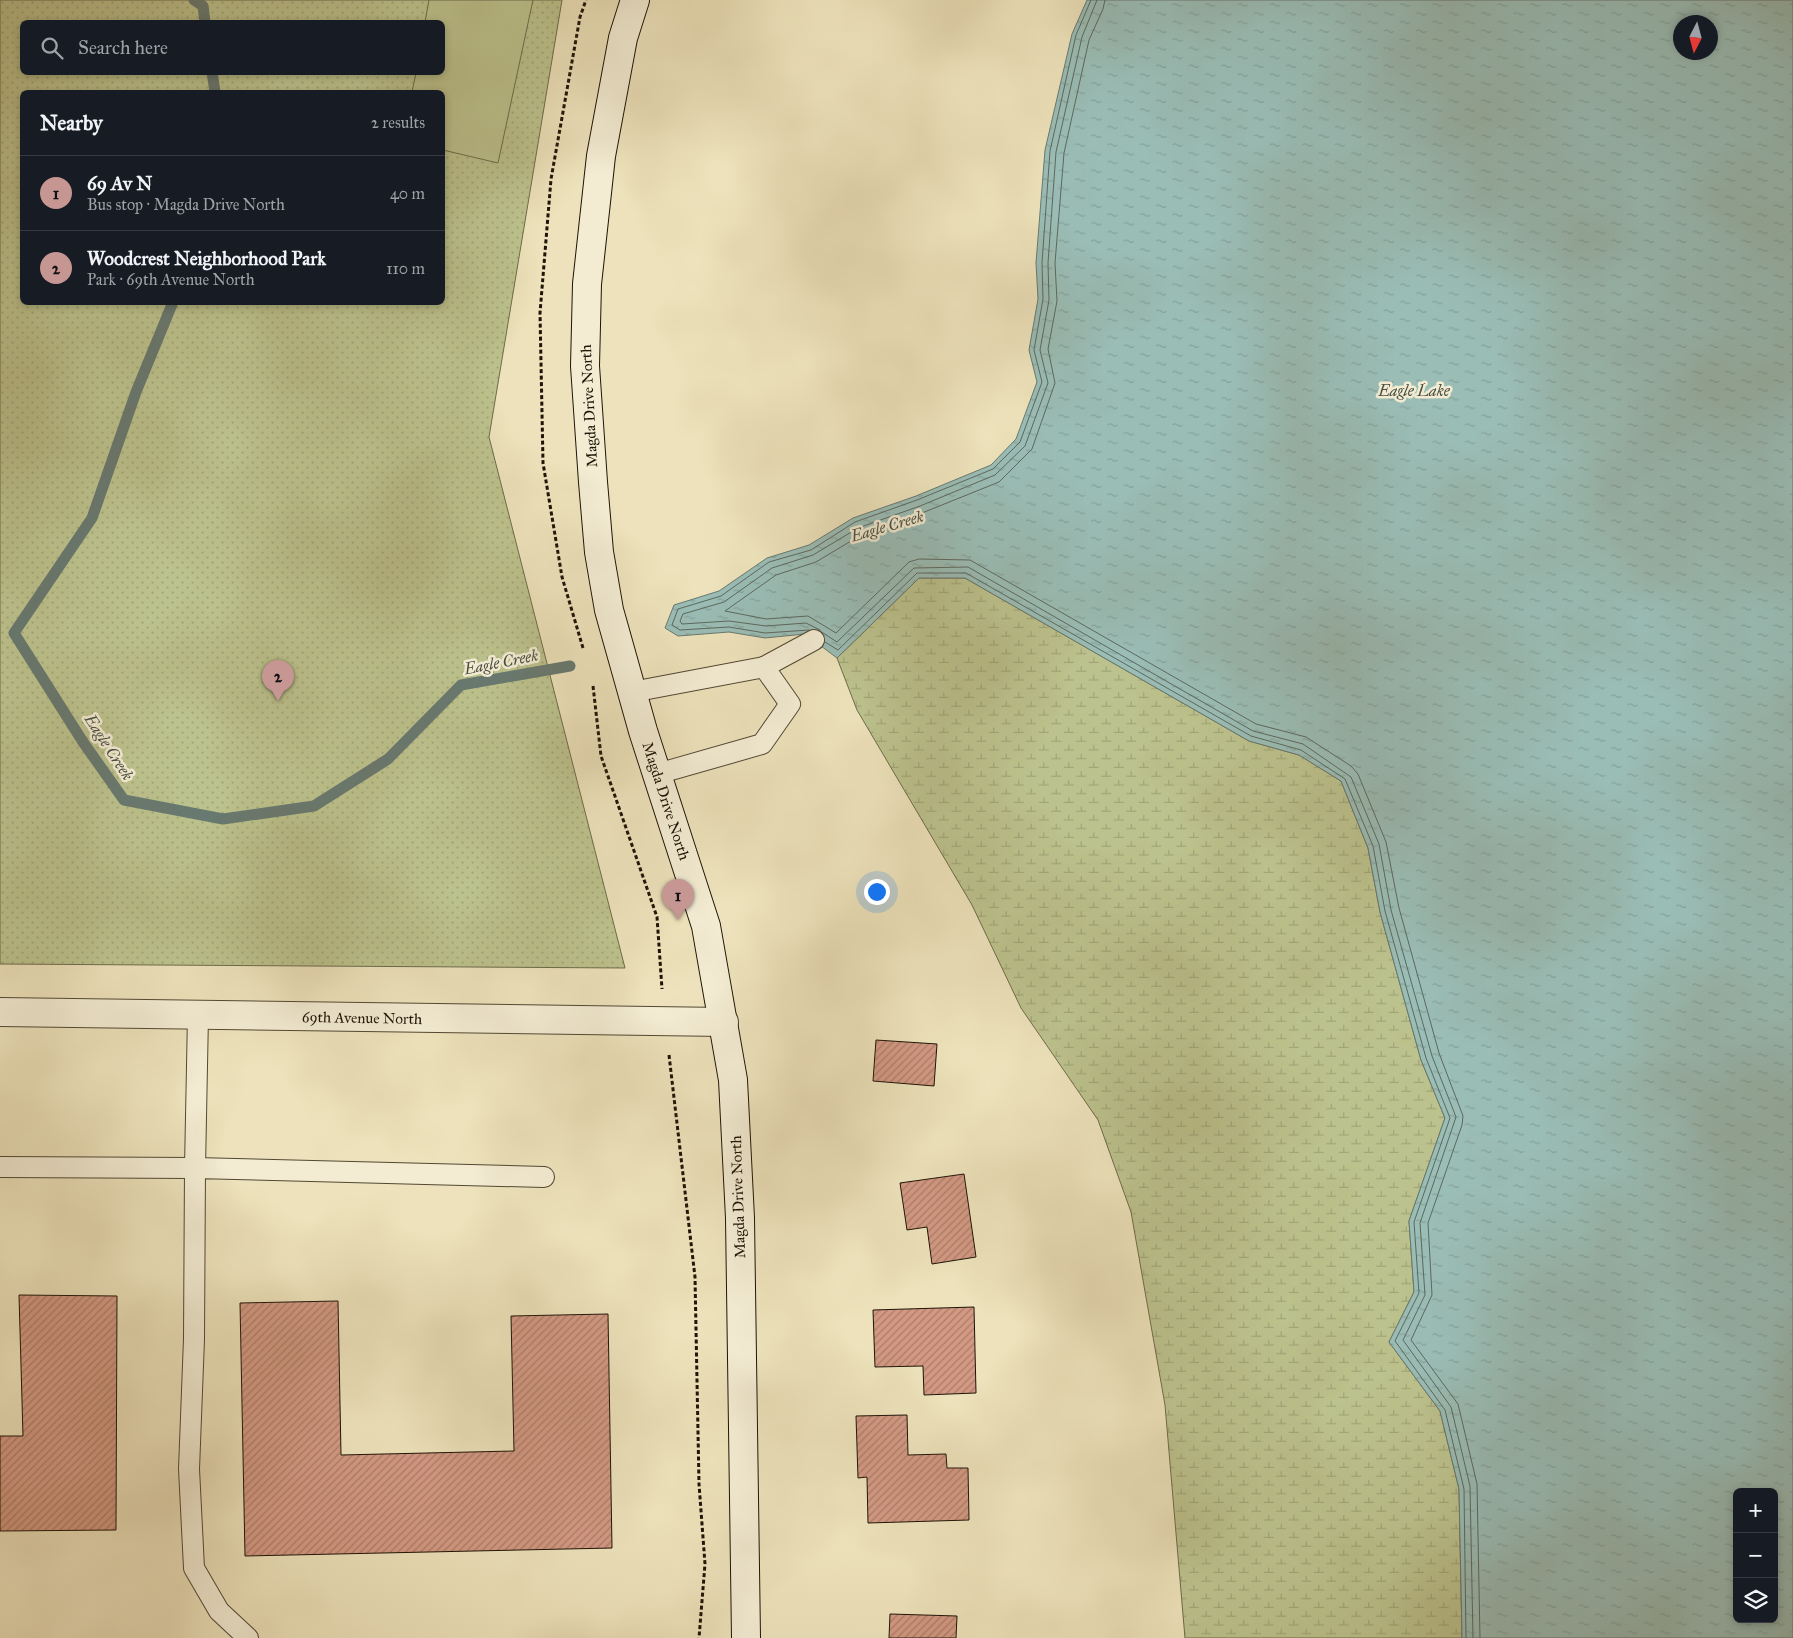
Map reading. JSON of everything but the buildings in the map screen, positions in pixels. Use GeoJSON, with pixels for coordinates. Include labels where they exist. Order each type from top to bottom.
{"type":"FeatureCollection","features":[{"type":"Feature","properties":{"kind":"street","name":"Magda Drive North"},"geometry":{"type":"LineString","coordinates":[[635,0],[623,38],[601,156],[587,284],[585,366],[599,552],[609,610],[657,774],[706,926],[733,1080],[740,1218],[746,1638]]}},
{"type":"Feature","properties":{"kind":"street","name":"69th Avenue North"},"geometry":{"type":"LineString","coordinates":[[0,1012],[665,1023],[724,1022]]}},
{"type":"Feature","properties":{"kind":"lane"},"geometry":{"type":"LineString","coordinates":[[632,692],[764,667],[814,640]]}},
{"type":"Feature","properties":{"kind":"lane"},"geometry":{"type":"LineString","coordinates":[[657,774],[762,744],[790,704],[764,667]]}},
{"type":"Feature","properties":{"kind":"lane"},"geometry":{"type":"LineString","coordinates":[[198,1015],[194,1339],[189,1469],[194,1568],[219,1611],[248,1638]]}},
{"type":"Feature","properties":{"kind":"lane"},"geometry":{"type":"LineString","coordinates":[[0,1167],[195,1168],[544,1177]]}},
{"type":"Feature","properties":{"kind":"path"},"geometry":{"type":"LineString","coordinates":[[583,649],[562,577],[544,464],[540,313],[551,179],[580,17],[586,0]]}},
{"type":"Feature","properties":{"kind":"path"},"geometry":{"type":"LineString","coordinates":[[591,676],[601,756],[657,917],[665,1023],[695,1277],[699,1484],[705,1564],[699,1638]]}},
{"type":"Feature","properties":{"kind":"green space"},"geometry":{"type":"Polygon","coordinates":[[[0,0],[562,0],[489,437],[625,968],[0,964],[0,0]]]}},
{"type":"Feature","properties":{"kind":"green space"},"geometry":{"type":"Polygon","coordinates":[[[429,0],[533,0],[498,163],[445,150],[445,90],[412,90],[416,75],[445,75],[445,20],[425,20],[429,0]]]}},
{"type":"Feature","properties":{"kind":"green space"},"geometry":{"type":"Polygon","coordinates":[[[919,578],[965,578],[1249,741],[1299,755],[1341,781],[1368,848],[1380,912],[1421,1060],[1445,1118],[1409,1221],[1414,1292],[1389,1342],[1440,1411],[1459,1489],[1462,1638],[1185,1638],[1165,1405],[1131,1212],[1098,1120],[1021,1008],[972,905],[857,710],[837,658],[919,578]]]}},
{"type":"Feature","properties":{"kind":"water","name":"Eagle Lake"},"geometry":{"type":"Polygon","coordinates":[[[1087,0],[1793,0],[1793,1638],[1462,1638],[1459,1489],[1440,1411],[1389,1342],[1414,1292],[1409,1221],[1445,1118],[1421,1060],[1380,912],[1368,848],[1341,781],[1299,755],[1249,741],[965,578],[919,578],[837,658],[805,634],[765,638],[729,632],[678,636],[665,628],[674,605],[719,591],[767,558],[809,545],[853,518],[916,496],[991,465],[1016,439],[1037,382],[1029,350],[1038,299],[1036,263],[1045,150],[1072,34],[1087,0]]]}},
{"type":"Feature","properties":{"kind":"waterway","name":"Eagle Creek"},"geometry":{"type":"LineString","coordinates":[[194,0],[203,6],[205,20]]}},
{"type":"Feature","properties":{"kind":"waterway","name":"Eagle Creek"},"geometry":{"type":"LineString","coordinates":[[212,75],[215,90]]}},
{"type":"Feature","properties":{"kind":"waterway","name":"Eagle Creek"},"geometry":{"type":"LineString","coordinates":[[172,305],[136,392],[92,518],[14,633],[83,742],[124,800],[223,819],[314,806],[388,759],[461,685],[570,666]]}},
{"type":"Feature","properties":{"kind":"place","name":"Woodcrest Neighborhood Park"},"geometry":{"type":"Point","coordinates":[278,701]}},
{"type":"Feature","properties":{"kind":"place","name":"69 Av N"},"geometry":{"type":"Point","coordinates":[678,920]}}]}
